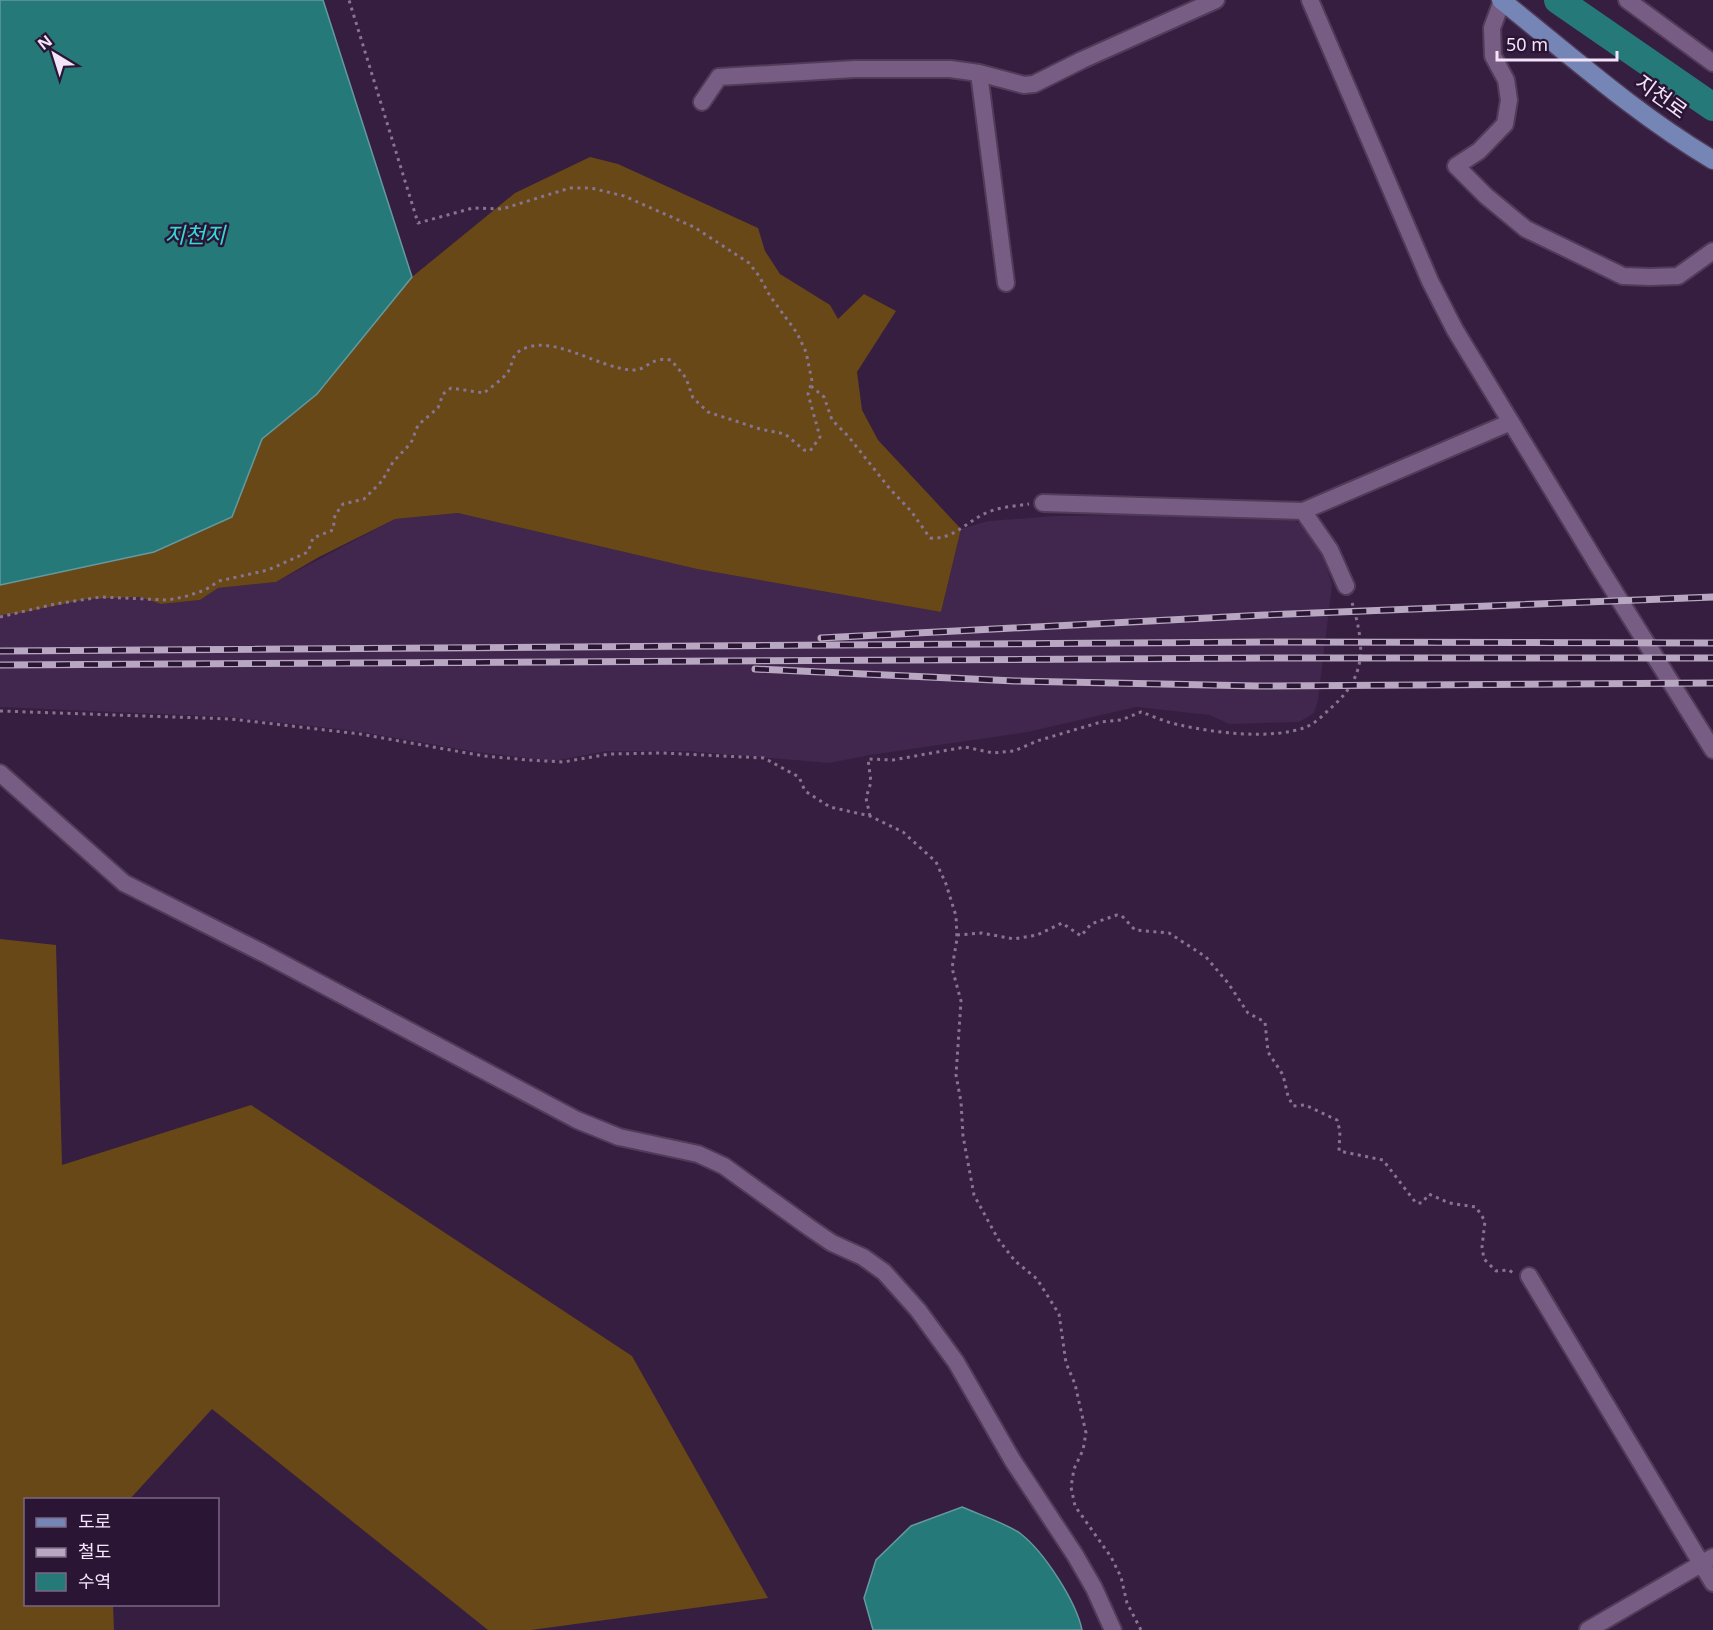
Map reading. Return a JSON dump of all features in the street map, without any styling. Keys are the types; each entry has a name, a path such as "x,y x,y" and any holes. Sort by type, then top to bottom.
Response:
{"main road":[{"name":"지천로","path":"1501,0 1623,98 1689,146 1713,160"}],"street":[{"path":"702,102 719,77 855,69 950,69 979,73 1023,86 1034,84 1216,0"},
{"path":"1310,0 1430,281 1455,330 1713,750"},
{"path":"1501,0 1492,28 1493,56 1506,80 1509,100 1504,124 1479,151 1456,166 1486,196 1526,229 1623,276 1678,276 1713,251"},
{"path":"1627,0 1713,63"},
{"path":"979,73 1006,283"},
{"path":"1043,503 1303,511 1511,422"},
{"path":"1303,511 1330,550 1346,586"},
{"path":"0,773 124,883 263,953 578,1120 619,1137 698,1154 724,1166 824,1238 863,1257 884,1272 918,1310 956,1362 1013,1461 1075,1555 1094,1588 1113,1630"},
{"path":"1529,1276 1707,1560 1713,1583"},
{"path":"1588,1630 1707,1560"}],"path":[{"path":"0,617 55,604 101,597 167,600 184,597 205,591 219,581 250,575 308,552 313,538 333,530 336,515 343,504 364,499 382,482 393,462 411,443 418,425 438,408 443,394 451,388 484,393 507,372 516,353 533,344 554,346 607,365 635,371 660,358 671,360 686,378 693,398 708,412 760,429 785,434 804,450 810,452 820,437 808,394 812,381 806,352 797,333 749,263 694,227 624,196 591,188 570,188 502,209 473,208 418,223 349,0"},
{"path":"810,386 824,397 832,420 849,436 890,489 911,511 930,538 943,539 985,513 996,509 1043,503"},
{"path":"870,816 866,798 871,782 868,759 893,760 965,747 993,753 1014,751 1037,741 1101,722 1121,720 1141,712 1179,725 1247,734 1284,734 1309,726 1347,694 1358,672 1360,632 1346,586"},
{"path":"0,711 231,719 350,732 484,756 528,760 563,762 621,753 764,758 799,777 805,791 830,807 870,816 903,832 936,862 956,916 957,935 951,968 961,1001 956,1075 961,1102 963,1136 974,1195 998,1239 1016,1261 1037,1279 1059,1314 1066,1363 1075,1384 1086,1433 1083,1450 1074,1469 1071,1487 1075,1506 1111,1557 1121,1577 1127,1603 1141,1630"},
{"path":"957,935 982,933 1014,939 1037,935 1062,924 1081,936 1091,924 1117,915 1122,916 1135,930 1169,933 1206,957 1248,1012 1265,1022 1268,1052 1283,1075 1293,1106 1305,1105 1337,1120 1340,1131 1339,1151 1383,1160 1416,1203 1422,1203 1429,1194 1449,1203 1476,1207 1485,1221 1482,1247 1484,1259 1496,1271 1509,1270 1521,1277 1529,1276"}],"shaded area":[{"path":"590,157 618,164 758,228 765,251 780,274 830,305 838,319 864,294 896,311 857,372 862,410 878,440 961,529 941,612 697,569 458,513 395,519 319,557 276,582 218,588 200,600 161,604 140,597 87,599 0,615 0,585 154,552 232,517 262,439 317,394 412,277 515,193"},
{"path":"458,513 697,569 941,612 961,529 988,521 1055,516 1265,513 1291,518 1313,533 1323,553 1332,585 1318,700 1314,713 1299,722 1229,724 1210,715 1136,707 1028,732 829,763 688,751 607,751 554,761 476,752 356,731 230,717 0,707 0,615 87,599 140,597 161,604 200,600 218,588 276,582 395,519"},
{"path":"0,939 56,945 62,1165 251,1105 632,1356 768,1598 531,1630 488,1630 212,1409 131,1498 24,1498 24,1606 113,1606 114,1630 0,1630"}],"water":[{"name":"지천지","path":"0,0 323,0 412,277 317,394 262,439 232,517 154,552 0,585"},
{"path":"962,1507 1009,1527 1030,1542 1058,1578 1079,1618 1082,1630 873,1630 864,1598 876,1560 911,1526"}],"waterway":[{"path":"1558,0 1713,107"}],"railway":[{"path":"821,638 1265,615 1713,597"},
{"path":"0,651 1270,642 1713,643"},
{"path":"0,665 1270,658 1713,658"},
{"path":"755,669 1015,681 1258,686 1713,683"}]}
